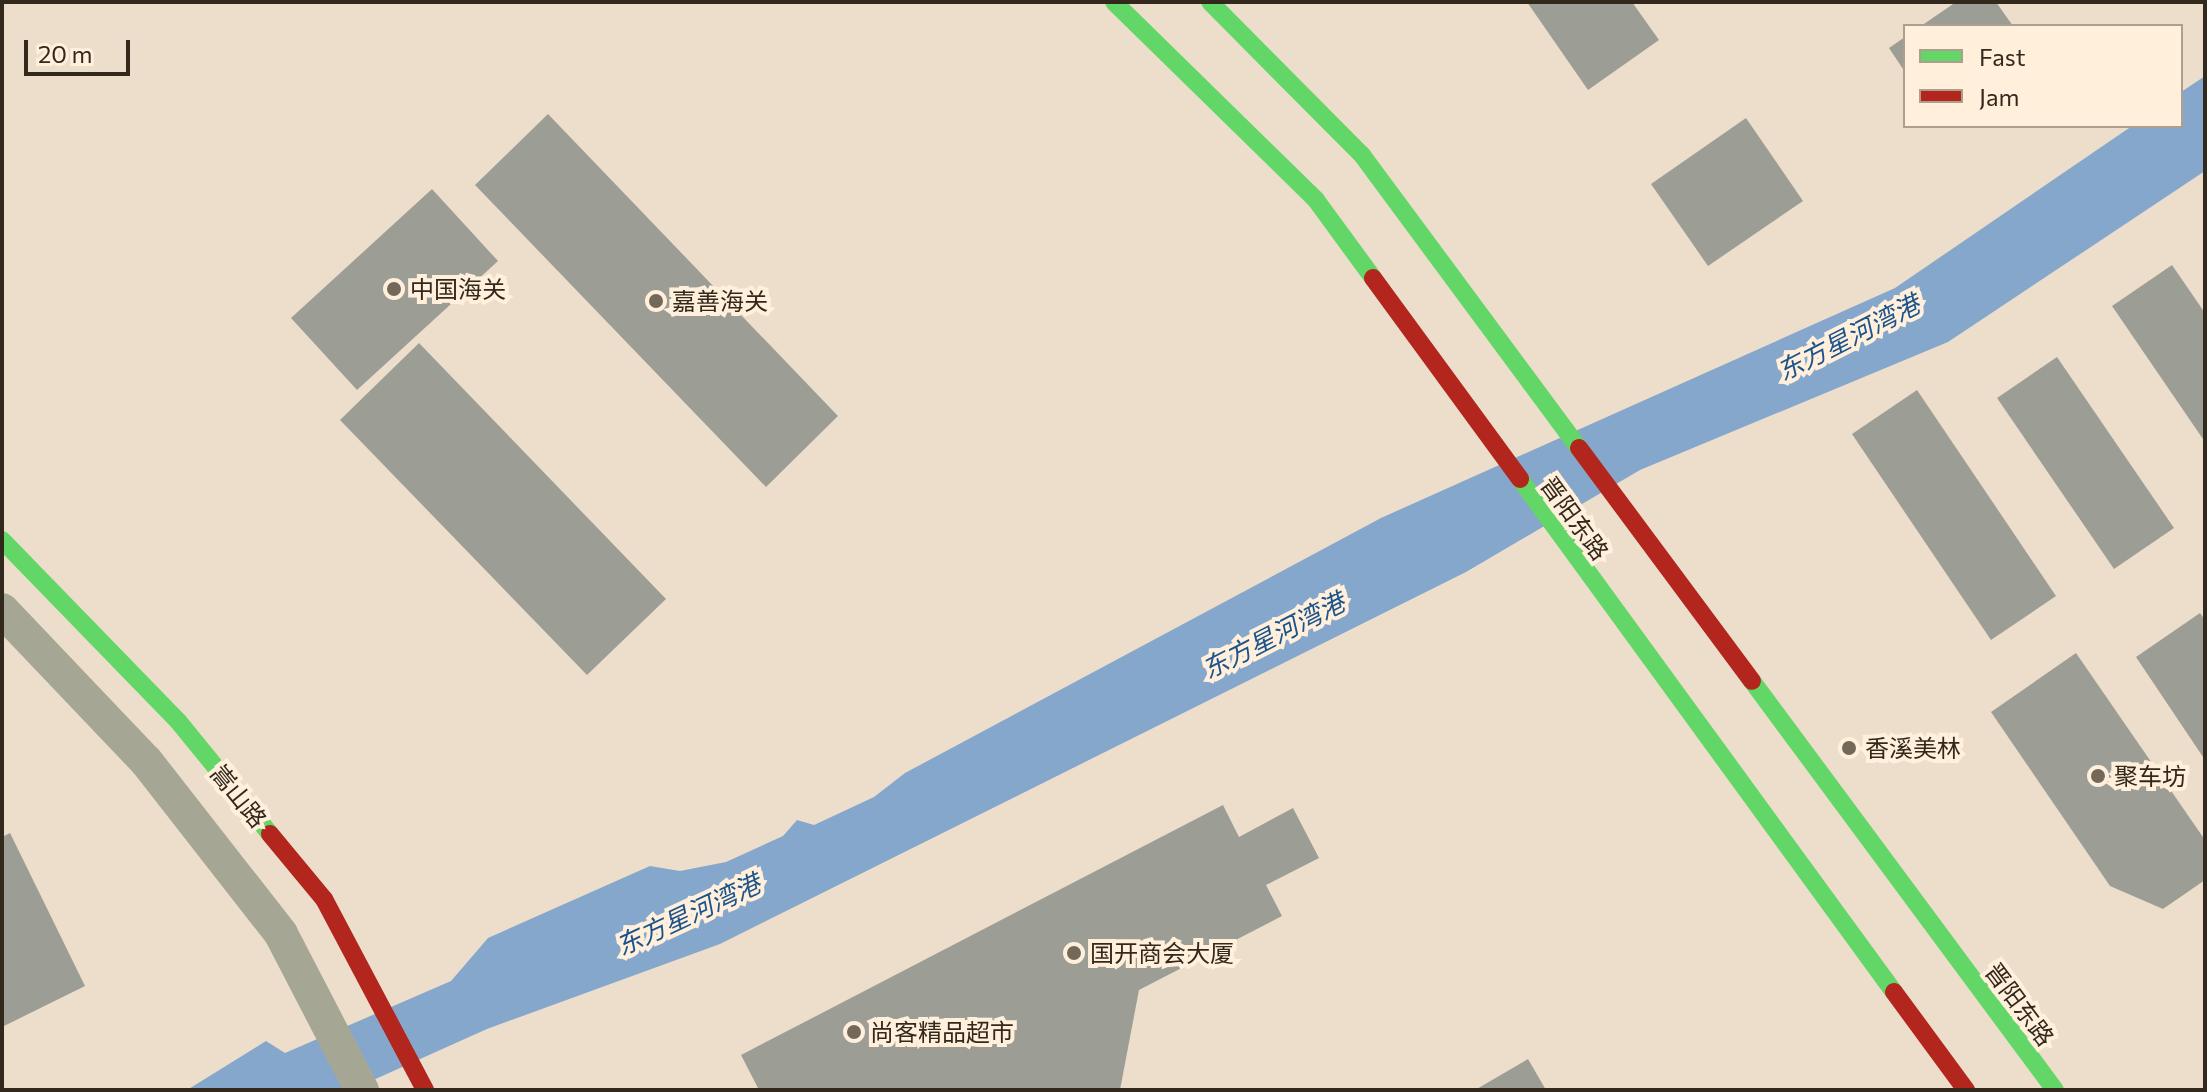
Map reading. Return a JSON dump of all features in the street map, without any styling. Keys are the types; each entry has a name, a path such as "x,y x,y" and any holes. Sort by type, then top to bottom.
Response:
{"main road":[{"name":"晋阳东路","path":"1114,2 1316,200 1577,562 1966,1090"},
{"name":"晋阳东路","path":"1210,2 1362,155 1498,332 1629,525 2058,1088"},
{"name":"嵩山路","path":"2,540 188,733 324,899 425,1090"},
{"path":"1930,1075 1933,1045"}],"street":[{"path":"2,610 146,761 281,934 362,1090"}],"water":[{"name":"东方星河湾港","path":"2205,76 2205,171 1948,342 1640,470 1466,572 720,944 487,1029 351,1090 187,1090 266,1041 285,1053 451,981 488,938 650,866 680,871 726,862 783,836 797,820 814,825 874,797 905,773 1381,518 1895,288 2129,128 2183,128 2183,91"}],"building":[{"path":"1527,2 1632,2 1659,40 1588,90"},
{"path":"1956,2 1996,2 2012,24 1924,24"},
{"path":"1903,38 1903,69 1889,48"},
{"name":"嘉善海关","path":"548,114 838,416 766,487 475,185"},
{"path":"1746,118 1803,201 1708,266 1651,184"},
{"name":"中国海关","path":"432,189 498,261 357,390 291,318"},
{"path":"2172,265 2205,313 2205,442 2112,306"},
{"path":"419,343 666,599 587,675 340,420"},
{"path":"2057,357 2174,528 2114,569 1997,398"},
{"path":"1917,390 2056,596 1991,640 1852,434"},
{"path":"2200,613 2205,620 2205,760 2136,657"},
{"name":"聚车坊","path":"2076,653 2205,840 2205,880 2163,909 2110,886 1991,712"},
{"name":"国开商会大厦","path":"1223,805 1239,837 1293,808 1319,858 1266,885 1282,916 1139,990 1120,1090 759,1090 741,1055"},
{"path":"10,833 85,986 4,1026 2,837"},
{"path":"1528,1059 1546,1090 1475,1090"}],"traffic: fast":[{"path":"1114,2 1316,200 1373,278"},
{"path":"1210,2 1362,155 1579,448"},
{"path":"1520,479 1894,992"},
{"path":"2,540 178,721 270,834"},
{"path":"1752,681 2055,1090"}],"traffic: jam":[{"path":"1373,278 1520,479"},
{"path":"1579,448 1752,681"},
{"path":"270,834 324,899 425,1090"},
{"path":"1894,992 1966,1090"}],"place":[{"name":"中国海关","path":"394,289"},
{"name":"嘉善海关","path":"656,301"},
{"name":"香溪美林","path":"1849,748"},
{"name":"聚车坊","path":"2098,776"},
{"name":"国开商会大厦","path":"1074,953"},
{"name":"尚客精品超市","path":"854,1032"}]}
